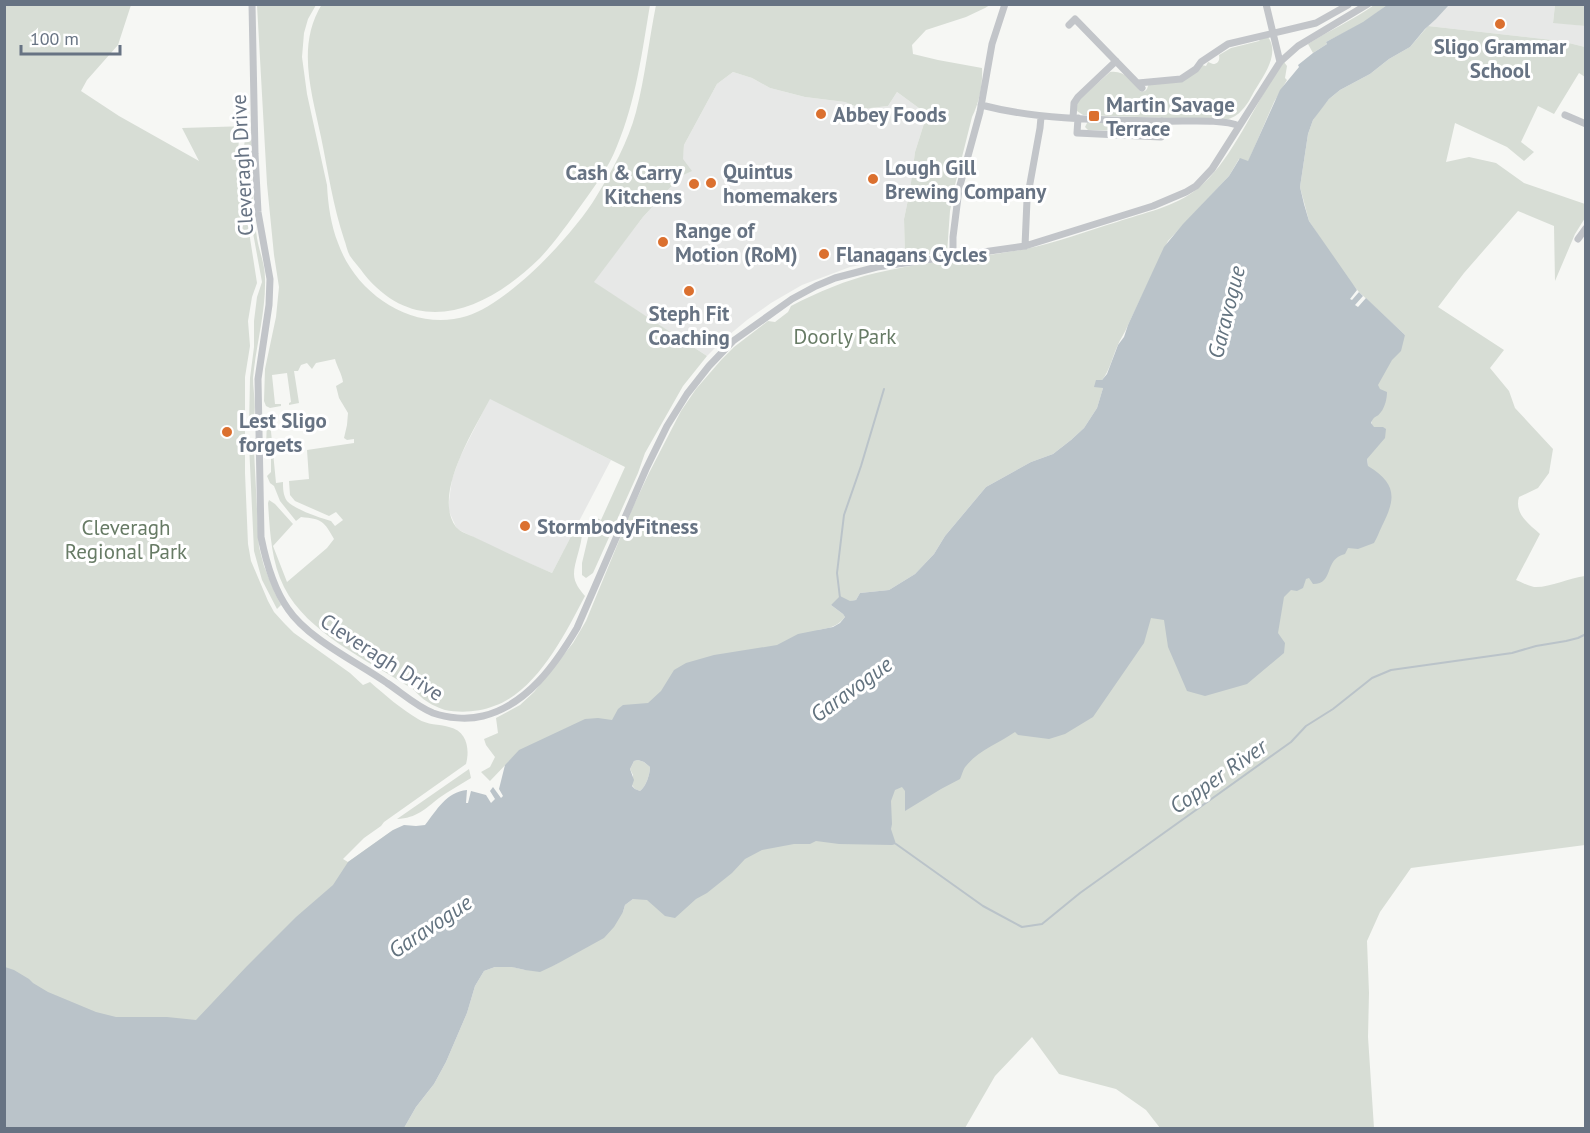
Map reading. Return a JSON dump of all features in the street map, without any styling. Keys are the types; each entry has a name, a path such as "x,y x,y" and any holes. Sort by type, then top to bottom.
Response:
{"street":[{"name":"Cleveragh Drive","path":"252,4 258,212 270,279 269,305 258,379 261,537 265,556 288,611 302,624 337,651 417,704 435,713 465,718 494,713 516,702 530,691 546,673 577,628 667,426 687,394 733,341 792,298 836,278 877,267 953,256"},
{"path":"1005,4 992,44 981,105 959,189 952,237 953,256 1025,246 1142,210 1196,186 1212,169 1265,82 1280,62 1305,41 1368,4"},
{"path":"1266,4 1280,62"},
{"path":"1069,25 1075,19 1140,86 1187,77 1228,44 1316,23 1348,5"},
{"path":"1116,61 1074,103 1077,133 1161,137 1162,122"},
{"path":"981,105 1041,117 1222,123 1239,126"},
{"path":"1565,115 1586,124"},
{"path":"1025,246 1028,200 1041,117"},
{"path":"1578,238 1586,228"}],"shaded area":[{"name":"Sligo Grammar School","path":"1449,5 1555,5 1553,22 1585,26 1585,47 1561,41 1428,26"},
{"path":"733,72 752,78 770,88 805,97 845,102 862,109 888,106 897,92 927,114 915,152 904,219 905,256 850,267 802,285 747,320 707,356 593,282 643,217 681,176 684,145 717,84"},
{"path":"490,398 611,460 552,573 457,529 448,509 452,479 460,457"}],"green space":[{"path":"322,4 650,5 634,94 624,129 610,161 592,190 546,252 520,276 498,291 476,303 453,310 430,312 407,307 385,295 350,256 334,201 308,70 310,36 314,20"},
{"name":"Cleveragh Regional Park","path":"5,5 131,5 118,45 87,80 81,91 119,116 199,161 182,128 248,126 240,137 238,168 239,187 245,203 257,283 248,321 250,346 245,377 245,473 248,544 251,561 274,612 294,633 363,685 370,682 418,719 455,729 466,741 468,752 466,764 384,822 343,859 348,862 393,830 216,1030 5,1006"},
{"path":"257,5 316,5 308,19 304,33 302,57 332,222 346,261 372,293 389,305 407,314 427,319 447,320 467,316 484,309 520,283 572,230 596,197 619,156 633,123 656,5 990,5 966,17 926,30 912,45 913,54 982,68 980,94 972,117 950,211 947,253 905,256 904,219 915,152 927,114 897,92 888,106 862,109 845,102 805,97 770,88 752,78 733,72 717,84 684,145 683,159 692,171 681,176 643,217 594,282 707,356 683,386 645,453 593,573 586,578 582,575 582,563 592,521 597,518 601,520 625,467 490,399 466,445 452,481 449,498 450,514 456,527 552,573 579,521 582,533 574,577 585,596 559,644 536,675 509,699 488,708 463,712 439,708 340,645 323,632 294,603 276,567 271,535 269,500 293,524 273,546 287,582 327,548 334,539 328,528 318,520 301,517 296,521 280,501 267,476 271,472 271,457 266,447 267,420 271,416 277,419 270,421 276,483 283,482 287,501 301,510 331,521 335,526 343,520 336,512 329,516 295,501 290,495 289,481 309,479 307,450 354,443 354,439 344,438 348,413 339,398 336,386 343,382 335,359 316,363 312,369 307,363 301,365 298,371 294,371 299,403 289,405 291,402 287,373 272,375 275,404 281,404 281,406 270,408 264,401 265,369 276,317 279,287 267,184"},
{"path":"1374,5 1387,5 1363,23 1326,42 1327,44 1313,53 1308,44"},
{"path":"1555,5 1585,5 1585,26 1553,23"},
{"path":"1428,26 1561,41 1585,47 1585,77 1579,73 1554,114 1538,106 1521,142 1534,152 1524,161 1507,147 1455,123 1446,162 1469,157 1496,163 1524,183 1585,204 1585,218 1575,234 1555,281 1554,226 1518,211 1438,307 1504,350 1490,368 1509,391 1515,408 1553,449 1549,473 1538,488 1519,497 1521,514 1540,534 1516,580 1540,587 1585,576 1585,845 1411,868 1380,912 1367,941 1368,1037 1374,1128 1160,1128 1146,1110 1116,1089 1059,1074 1032,1037 995,1076 965,1128 404,1128 446,1062 467,1013 475,986 484,971 495,967 525,970 555,965 623,912 625,905 633,899 1368,466 1373,387 1405,335 1346,277 1309,221 1300,187 1308,134 1319,111 1340,90 1370,74 1389,59 1410,47"},
{"path":"1268,37 1272,57 1266,71 1246,105 1235,116 1226,120 1083,115 1077,111 1076,104 1080,99 1110,72 1124,75 1141,92 1147,89 1149,83 1180,82 1202,65 1206,66 1208,62 1216,63 1219,55 1231,48"},
{"name":"Doorly Park","path":"1284,62 1287,66 1285,78 1287,80 1274,102 1248,162 1239,159 1229,176 1168,241 1102,380 1103,388 1097,408 1084,428 1071,440 1053,454 1031,462 986,487 945,536 934,554 915,574 889,590 860,593 856,600 831,605 845,617 836,625 818,630 804,654 512,758 490,781 481,772 490,767 495,757 484,739 498,733 496,718 520,705 534,692 573,643 586,621 632,509 681,411 696,389 734,347 768,321 775,322 788,312 791,306 854,279 913,266 1037,246 1148,212 1179,200 1197,189 1222,162"},
{"path":"1089,121 1153,124 1155,128 1152,132 1088,130 1085,127"},
{"path":"251,132 254,212 265,278 264,303 253,378 255,411 249,428 254,321 257,297 262,282 249,198 245,186 243,158 245,137"},
{"path":"249,444 254,451 259,547 264,566 281,605 277,609 262,580 254,551"},
{"path":"638,760 650,767 647,780 640,791 632,785 633,775 630,769 634,761"},
{"path":"469,769 471,778 420,812 410,817 397,819"}],"water":[{"name":"Garavogue","path":"1387,5 1449,5 1410,47 1329,99 1313,120 1308,134 1300,187 1309,221 1357,290 1350,299 1352,300 1359,292 1363,296 1355,305 1358,307 1366,298 1405,335 1401,351 1392,360 1378,385 1380,389 1387,392 1386,400 1380,414 1371,423 1374,427 1386,429 1385,438 1367,459 1368,466 1378,473 1389,486 1390,507 1374,543 1358,549 1348,548 1345,554 1334,561 1324,580 1313,584 1309,578 1306,579 1303,588 1297,591 1291,590 1284,597 1278,633 1285,643 1284,653 1247,684 1205,696 1187,691 1168,647 1164,620 1151,618 1144,643 1093,717 1065,734 1049,739 1018,735 1015,732 971,760 960,779 905,811 905,791 902,787 895,790 891,801 891,829 896,844 839,844 816,841 810,844 794,844 762,850 745,859 732,873 696,899 675,918 665,916 647,900 633,899 625,905 614,927 604,938 555,965 540,972 512,967 495,967 484,971 475,986 467,1013 446,1062 404,1128 5,1128 5,967 14,970 48,992 96,1012 116,1017 167,1017 196,1020 296,917 333,885 348,862 393,830 404,825 425,825 448,798 460,791 467,790 466,803 468,803 471,791 486,795 491,803 495,799 490,791 493,787 501,798 503,796 499,789 505,765 519,750 585,719 612,720 623,705 648,703 661,691 674,670 686,663 714,655 777,645 798,634 833,627 845,617 831,605 840,596 850,601 856,600 860,593 889,590 915,574 934,554 945,536 986,487 1031,462 1053,454 1084,428 1097,408 1103,388 1094,387 1096,380 1102,380 1107,374 1118,345 1124,337 1164,247 1229,176 1240,158 1248,161 1280,90 1299,67 1298,65 1327,44 1326,42 1363,22","holes":["634,761 644,762 650,770 646,783 640,791 632,786 634,780 630,769"]}],"waterway":[{"path":"840,598 837,573 844,515 884,389"},
{"name":"Copper River","path":"896,844 983,906 1022,927 1042,924 1080,893 1291,742 1306,726 1333,709 1372,678 1391,670 1512,653 1578,638 1586,634"}],"place":[{"name":"Sligo Grammar School","path":"1500,24"},
{"name":"Abbey Foods","path":"821,114"},
{"name":"Martin Savage Terrace","path":"1094,116"},
{"name":"Lough Gill Brewing Company","path":"873,179"},
{"name":"Quintus homemakers","path":"711,183"},
{"name":"Cash & Carry Kitchens","path":"694,184"},
{"name":"Range of Motion (RoM)","path":"663,242"},
{"name":"Flanagans Cycles","path":"824,254"},
{"name":"Steph Fit Coaching","path":"689,291"},
{"name":"Lest Sligo forgets","path":"227,432"},
{"name":"StormbodyFitness","path":"525,526"}]}
